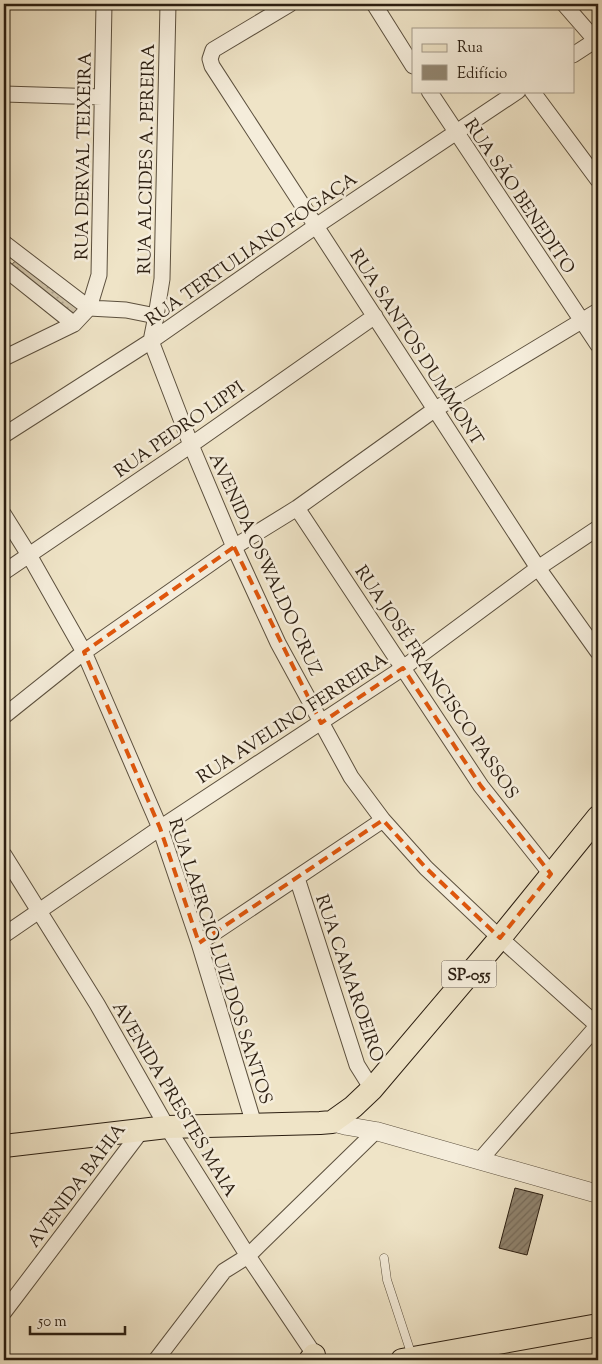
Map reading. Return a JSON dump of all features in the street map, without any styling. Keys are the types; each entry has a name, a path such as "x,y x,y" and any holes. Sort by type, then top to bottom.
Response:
{"main road":[{"name":"SP-055","path":"332,1122 353,1107 372,1089 500,938 598,817"},
{"path":"4,1146 167,1127 332,1122"},
{"path":"407,1359 598,1325"}],"street":[{"name":"RUA DERVAL TEIXEIRA","path":"89,308 99,275 104,4"},
{"name":"RUA ALCIDES A. PEREIRA","path":"151,341 162,279 168,4"},
{"name":"RUA SANTOS DUMMONT","path":"290,4 213,50 210,59 212,66 538,568 598,652"},
{"path":"374,4 412,64"},
{"path":"564,4 597,42 574,54"},
{"name":"RUA SÃO BENEDITO","path":"430,92 455,133 598,345"},
{"name":"RUA TERTULIANO FOGAÇA","path":"4,435 151,341 316,226 516,92"},
{"path":"533,92 598,180"},
{"path":"4,94 102,97"},
{"path":"8,251 89,308 126,310 156,316"},
{"path":"4,268 74,324"},
{"path":"4,358 74,324 89,308"},
{"path":"4,716 84,652 234,547 297,508 434,410 598,311"},
{"name":"RUA PEDRO LIPPI","path":"4,572 191,445 375,316"},
{"name":"AVENIDA OSWALDO CRUZ","path":"151,341 191,445 234,547 278,642 351,777 383,820 426,868 500,938 598,1025"},
{"name":"RUA JOSÉ FRANCISCO PASSOS","path":"297,508 481,786 551,874"},
{"name":"RUA LAERCIO LUIZ DOS SANTOS","path":"4,515 84,652 160,828 200,943 254,1124"},
{"name":"RUA AVELINO FERREIRA","path":"4,936 160,828 403,668 538,568 598,528"},
{"path":"200,943 383,820"},
{"name":"AVENIDA PRESTES MAIA","path":"4,855 97,1004 167,1127 314,1358"},
{"name":"RUA CAMAROEIRO","path":"297,878 356,1065 372,1089"},
{"path":"480,1160 598,1025"},
{"path":"332,1122 376,1131 598,1194"},
{"name":"AVENIDA BAHIA","path":"4,1312 142,1130"},
{"path":"156,1360 224,1272 248,1256 376,1131"}],"lane":[{"path":"384,1258 386,1280 407,1359"}],"highlighted area":[{"path":"234,547 321,723 403,668 481,786 551,874 500,938 426,868 383,820 199,943 160,828 84,652"}],"shaded area":[{"path":"16,261 79,310 78,318 11,266"}],"building":[{"path":"515,1188 543,1195 527,1255 499,1248"}]}
